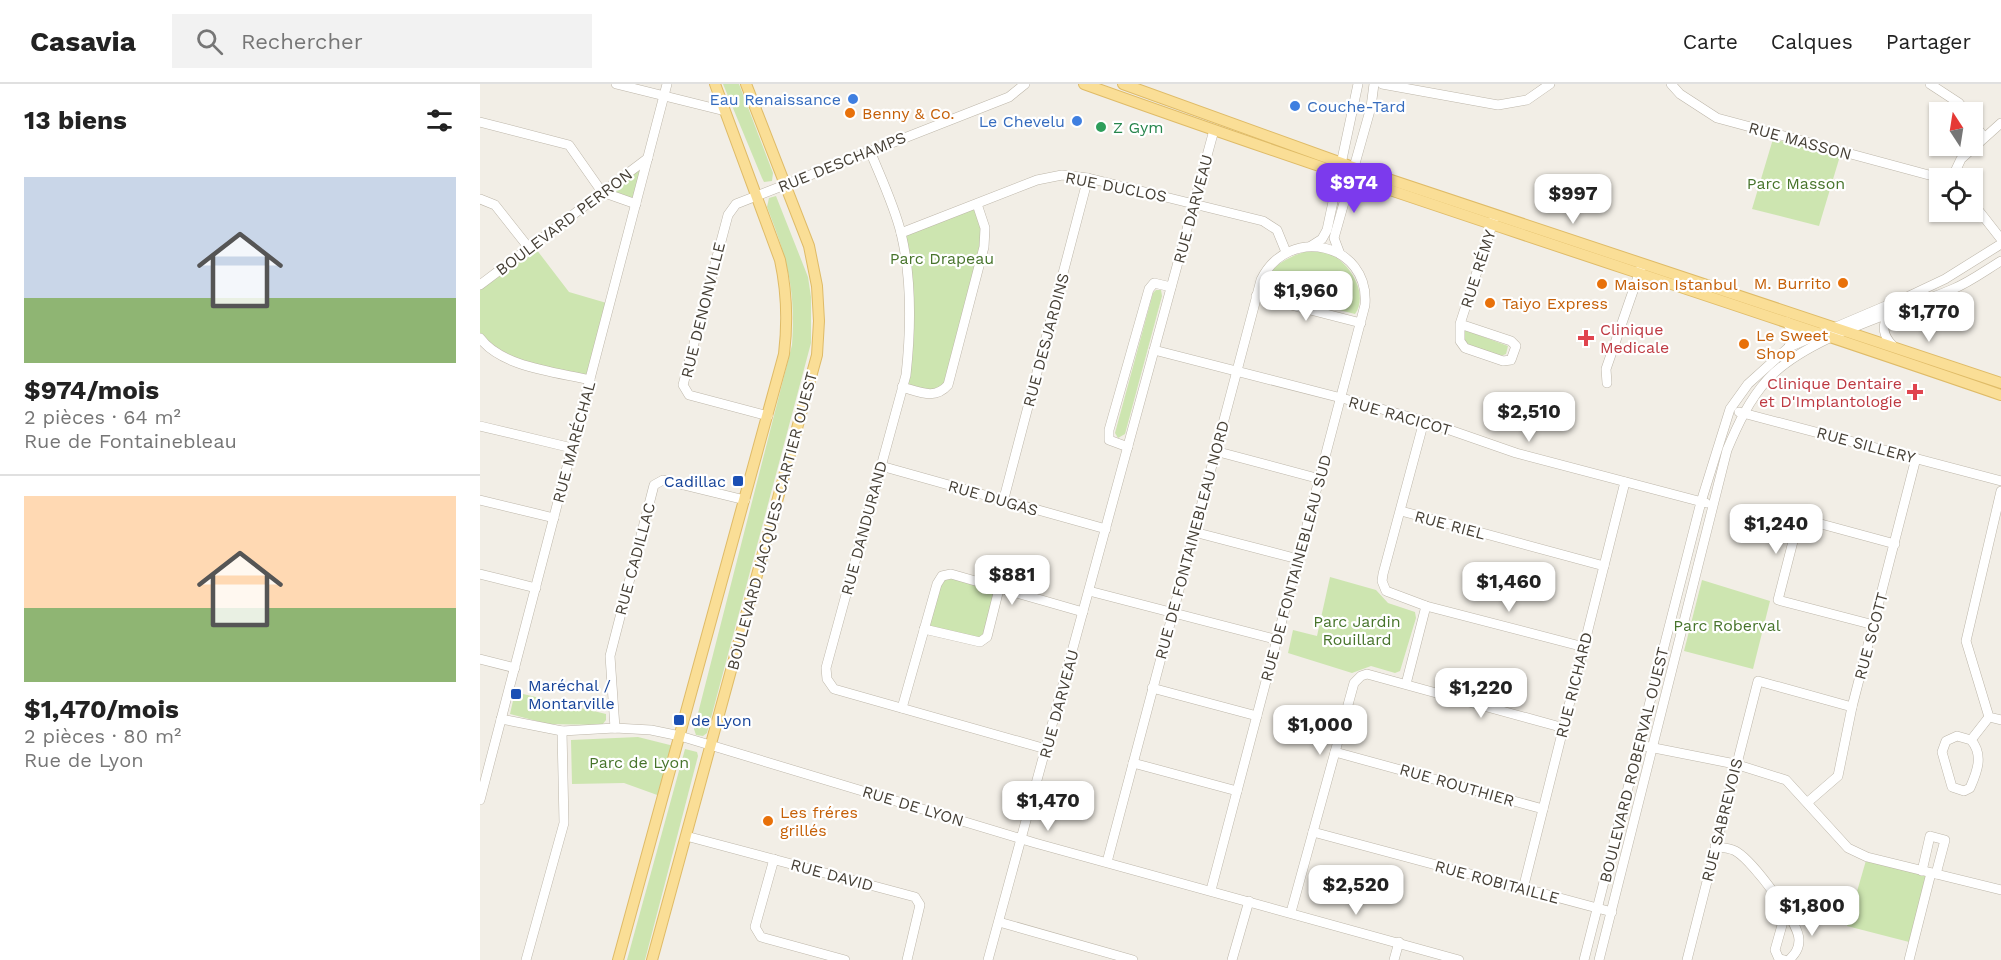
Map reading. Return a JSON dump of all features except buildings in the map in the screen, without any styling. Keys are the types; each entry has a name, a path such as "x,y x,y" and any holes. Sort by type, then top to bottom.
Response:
{"main road":[{"name":"BOULEVARD JACQUES-CARTIER OUEST","path":"618,960 746,500 784,354 788,318 786,288 780,260 715,84"},
{"name":"BOULEVARD JACQUES-CARTIER OUEST","path":"652,960 817,355 819,321 817,286 809,246 746,84"},
{"path":"1084,84 1214,130 1494,218 1834,332 2001,395"},
{"path":"1123,84 1346,170"},
{"path":"1641,267 1821,333 1848,331 2001,383"}],"street":[{"path":"616,84 725,111"},
{"name":"RUE MARÉCHAL","path":"480,800 483,773 515,668 667,84"},
{"name":"RUE DESCHAMPS","path":"756,196 1009,97 1025,84"},
{"path":"1340,254 1334,238 1358,84"},
{"path":"1286,252 1311,246 1320,241 1326,233 1346,170 1371,106 1374,84"},
{"path":"1382,84 1449,94 1498,105 1527,100 1550,84"},
{"path":"1449,94 1452,84"},
{"name":"RUE MASSON","path":"1671,84 1680,94 1716,118 1929,175"},
{"path":"1930,84 1956,102"},
{"path":"480,122 569,145 602,192 636,204"},
{"path":"1983,136 2001,123"},
{"name":"RUE DARVEAU","path":"988,960 1023,839 1214,130"},
{"name":"RUE DANDURAND","path":"870,151 901,233 908,275 910,336 902,387 826,668 827,679 834,689 1046,749"},
{"name":"BOULEVARD PERRON","path":"480,285 648,158"},
{"name":"RUE DUCLOS","path":"901,233 1037,180 1062,175 1088,178 1270,224 1277,230 1286,252"},
{"name":"RUE DESJARDINS","path":"1003,502 1088,178"},
{"name":"RUE DENONVILLE","path":"756,196 736,204 728,215 683,385 689,395 768,416"},
{"path":"480,199 495,205 529,248"},
{"path":"902,387 932,395 941,393 948,385 984,247 985,228 977,204"},
{"path":"1983,216 2001,239"},
{"name":"RUE RÉMY","path":"1460,324 1511,341 1516,346 1511,360 1503,361 1465,348 1458,333 1460,324 1494,218"},
{"name":"BOULEVARD ROBERVAL OUEST","path":"1599,960 1727,450 1743,412 1769,378 1834,332 1946,279 2001,244"},
{"path":"1311,246 1340,254"},
{"name":"RUE DE FONTAINEBLEAU NORD","path":"1107,862 1256,296 1268,268 1286,252"},
{"name":"RUE DE FONTAINEBLEAU SUD","path":"1211,890 1366,299 1356,268 1340,254"},
{"path":"1848,331 1952,290 2001,261"},
{"path":"1607,383 1606,369 1641,267"},
{"path":"1946,279 1952,290"},
{"path":"1128,447 1112,441 1108,434 1150,286 1154,283 1171,287"},
{"path":"1256,296 1361,323"},
{"path":"1892,313 1886,320 1884,329 1885,337 1893,346"},
{"path":"1786,321 1793,333 1789,347"},
{"name":"BOULEVARD ROBERVAL OUEST","path":"1584,960 1701,502 1730,409 1748,384 1789,347 1821,333"},
{"path":"480,338 489,350 503,358 590,380"},
{"name":"RUE RACICOT","path":"1154,350 1341,398 1424,421 1516,453 1714,505"},
{"name":"RUE SILLERY","path":"1730,409 2001,481"},
{"path":"1424,421 1383,574 1383,587 1391,595 1426,606 1584,647"},
{"path":"480,426 572,448"},
{"path":"1215,451 1320,479"},
{"name":"RUE SCOTT","path":"1808,802 1838,776 1852,707 1916,458"},
{"name":"RUE DUGAS","path":"881,466 1106,529"},
{"name":"RUE CADILLAC","path":"615,728 610,656 654,485 663,480 746,500"},
{"name":"RUE RICHARD","path":"1523,889 1625,482"},
{"path":"1989,717 1966,642 2001,491"},
{"path":"480,500 554,518"},
{"name":"RUE RIEL","path":"1401,511 1604,566"},
{"path":"1874,625 1778,600 1799,518 1895,544"},
{"path":"1194,532 1298,559"},
{"path":"480,574 536,588"},
{"path":"902,708 937,584 942,576 951,574 1083,612"},
{"path":"924,628 980,642 987,637 999,589"},
{"path":"1089,591 1278,640"},
{"path":"1406,684 1426,606"},
{"path":"480,659 515,668"},
{"path":"1291,912 1356,679 1367,674 1564,728"},
{"name":"RUE SABREVOIS","path":"1687,960 1735,764 1758,681 1852,707"},
{"path":"1152,688 1257,716"},
{"path":"1989,717 2001,720"},
{"path":"1971,740 1989,717"},
{"name":"RUE DE LYON","path":"501,719 562,731 615,728 651,730 680,736 1023,839 1459,960"},
{"path":"526,960 564,823 562,731"},
{"path":"1957,736 1971,740 1979,754 1976,775 1970,788 1957,791 1952,787 1942,746 1946,741 1957,736"},
{"path":"1639,745 1735,764 1785,780 1808,802 1848,848 1867,857 2001,890"},
{"name":"RUE ROUTHIER","path":"1335,752 1543,809"},
{"path":"1132,764 1237,791"},
{"name":"RUE ROBITAILLE","path":"1313,832 1612,912"},
{"name":"RUE DAVID","path":"686,836 915,897 920,905 907,960"},
{"path":"1715,846 1737,852 1774,892 1796,926 1799,940 1796,954 1789,960"},
{"path":"774,859 755,927 761,937 845,960"},
{"path":"1909,960 1930,873"},
{"path":"1232,960 1249,901"},
{"path":"1784,960 1779,959 1775,950 1786,911"},
{"path":"999,922 1133,960"},
{"path":"1394,960 1399,942"}],"green space":[{"path":"723,84 739,84 773,173 772,181 764,182"},
{"name":"Parc Masson","path":"1773,139 1840,156 1819,226 1752,209"},
{"path":"648,158 636,204 602,192"},
{"path":"776,196 808,277 811,297 811,343 707,733 703,736 696,735 694,729 792,345 791,290 785,258 767,207 769,198"},
{"name":"Parc Drapeau","path":"977,204 985,228 948,385 941,393 902,387 910,336 901,233"},
{"path":"533,245 569,292 610,304 590,380 503,358 480,338 480,285"},
{"path":"1307,251 1330,254 1344,264 1359,289 1359,306 1355,314 1268,292 1266,284 1272,270 1285,260"},
{"path":"1161,290 1162,296 1125,434 1118,438 1115,433 1153,293"},
{"path":"1465,330 1508,346 1506,354 1501,356 1464,345 1461,339"},
{"path":"942,576 999,589 987,637 980,642 924,629"},
{"name":"Parc Jardin Rouillard","path":"1330,577 1376,590 1388,603 1415,612 1416,618 1400,671 1395,673 1371,666 1352,673 1288,653 1293,630 1317,636"},
{"name":"Parc Roberval","path":"1702,580 1770,601 1753,669 1684,651"},
{"path":"515,692 606,714 606,720 602,725 548,724 510,714"},
{"name":"Parc de Lyon","path":"638,737 674,746 660,796 624,783 572,784 571,740"},
{"path":"685,749 697,752 698,756 645,960 627,960"},
{"path":"1867,857 1931,873 1913,943 1847,926"}],"place":[{"name":"Eau Renaissance","path":"853,99"},
{"name":"Couche-Tard","path":"1295,106"},
{"name":"Benny & Co.","path":"850,113"},
{"name":"Le Chevelu","path":"1077,121"},
{"name":"Z Gym","path":"1101,127"},
{"name":"M. Burrito","path":"1843,283"},
{"name":"Maison Istanbul","path":"1602,284"},
{"name":"Taiyo Express","path":"1490,303"},
{"name":"Clinique Medicale","path":"1586,338"},
{"name":"Le Sweet Shop","path":"1744,344"},
{"name":"Clinique Dentaire et D'Implantologie","path":"1915,392"},
{"name":"Cadillac","path":"738,481"},
{"name":"Maréchal / Montarville","path":"516,694"},
{"name":"de Lyon","path":"679,720"},
{"name":"Les fréres grillés","path":"768,821"}]}
